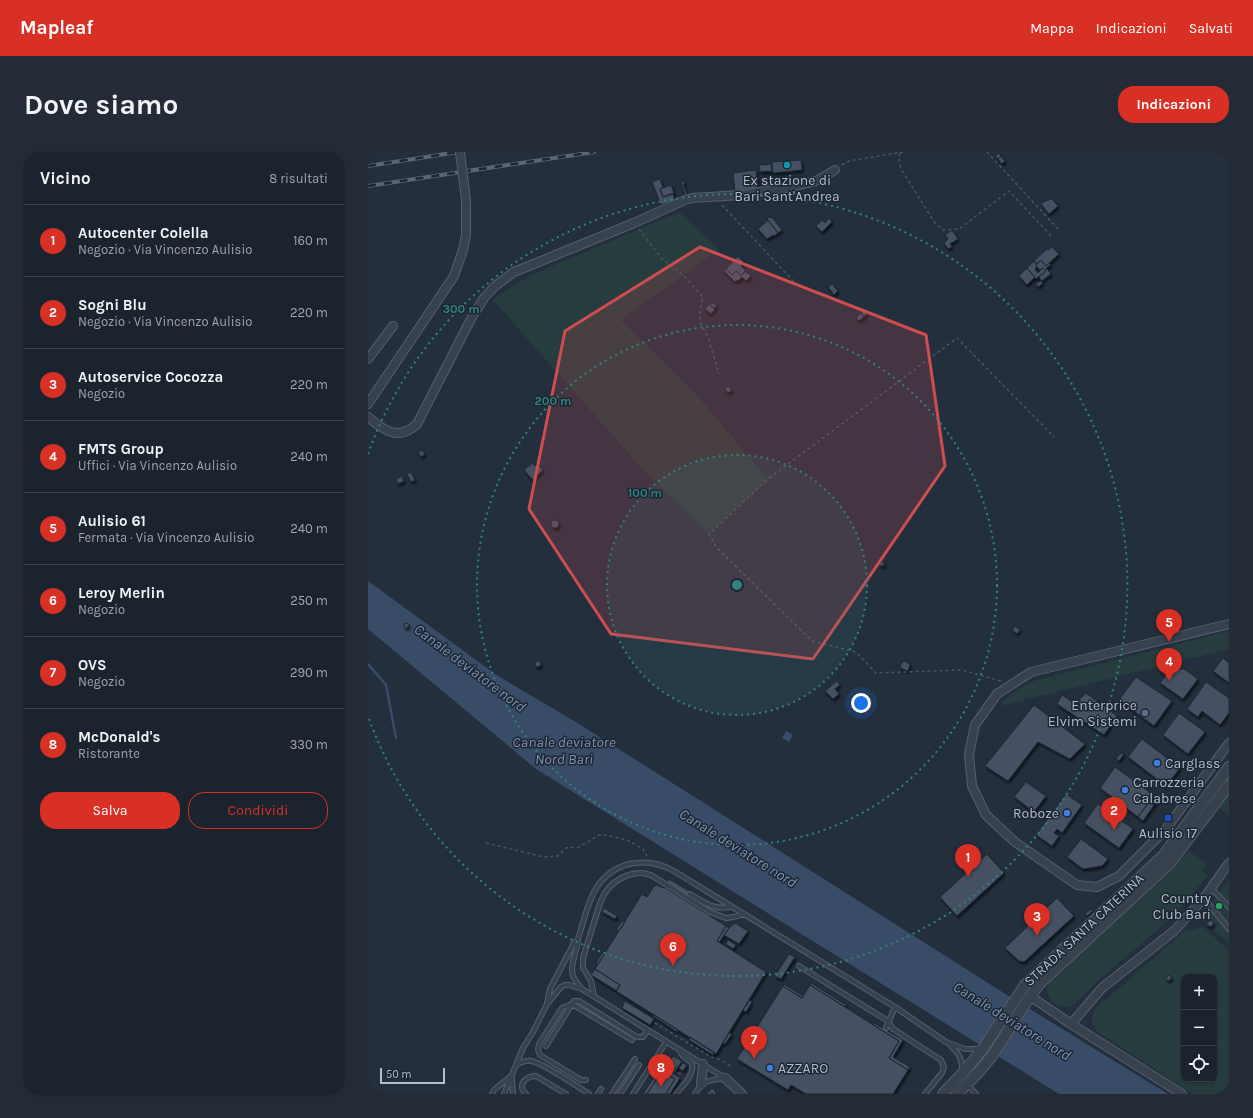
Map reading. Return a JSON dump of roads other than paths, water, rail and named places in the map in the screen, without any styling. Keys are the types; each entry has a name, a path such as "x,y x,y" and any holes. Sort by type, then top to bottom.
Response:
{"street":[{"path":"368,404 454,276 463,250 466,235 466,200 460,152"},
{"path":"368,417 386,431 393,433 404,432 417,424 472,317 484,298 494,287 514,272 634,223 685,200 785,188 816,181 835,170"},
{"path":"368,359 393,326"},
{"path":"1229,624 1031,672 997,694 975,725 969,754 972,786 986,815 1015,842 1077,885 1097,887 1119,876 1166,830 1229,743"},
{"name":"STRADA SANTA CATERINA","path":"943,1094 982,1050 1025,984 1163,856 1229,768"},
{"name":"STRADA SANTA CATERINA","path":"957,1094 980,1071 1041,982 1170,863 1229,785"},
{"path":"1071,1024 1102,988 1174,932 1212,889 1229,863"},
{"path":"1028,999 1071,1024 1182,1094"},
{"path":"701,1084 703,1064"},
{"path":"725,1078 742,1094"}],"lane":[{"path":"582,989 572,972 578,939 594,893 602,880 611,872 624,866 639,862 649,862 666,866 895,1007 946,1042 960,1056 962,1060 962,1074"},
{"path":"594,996 591,981 584,968 583,958 602,898 609,888 622,878 631,874 644,872 710,912 726,918 744,914"},
{"path":"1212,889 1229,907"},
{"path":"690,894 711,906 723,908 732,907"},
{"path":"1204,898 1229,929"},
{"path":"547,1004 550,989 578,939"},
{"path":"799,966 888,1021 893,1029 940,1060 944,1067 942,1073 925,1094"},
{"path":"504,1094 516,1065 547,1004 557,991 569,984 594,996 725,1078"},
{"path":"586,1080 581,1080 540,1055 538,1050 539,1044 562,1008 572,1004 574,1001 579,1001 637,1037 643,1037 648,1031"},
{"path":"572,1004 632,1040"},
{"path":"546,1046 572,1004"},
{"path":"886,1028 895,1007"},
{"path":"633,1094 666,1042"},
{"path":"946,1042 964,1049 971,1050 978,1048 982,1050"},
{"path":"676,1094 681,1090 693,1069 692,1063 683,1056 679,1050"},
{"path":"612,1094 635,1059"},
{"path":"516,1065 523,1061 531,1061 541,1065 589,1094"},
{"path":"620,1094 639,1064"},
{"path":"492,1094 494,1090 512,1076"},
{"path":"512,1076 513,1094"},
{"path":"526,1094 523,1092 522,1086 526,1079 531,1076 536,1076 566,1094"},
{"path":"695,1094 701,1084 725,1078"},
{"path":"967,1084 976,1094"},
{"path":"598,1094 601,1089"}],"water":[{"name":"Canale deviatore Nord Bari","path":"368,581 498,676 576,722 1007,995 1168,1094 1059,1094 536,769 368,629"},
{"path":"786,731 793,735 789,742 782,738"}],"waterway":[{"path":"368,664 386,685 396,738"}],"railway":[{"path":"368,166 458,152"},
{"path":"368,186 594,152"}],"place":[{"name":"Ex stazione di Bari Sant'Andrea","path":"787,165"},
{"name":"Aulisio 61","path":"1169,642"},
{"name":"FMTS Group","path":"1169,681"},
{"name":"Enterprice Elvim Sistemi","path":"1145,713"},
{"name":"Carglass","path":"1157,763"},
{"name":"Carrozzeria Calabrese","path":"1125,790"},
{"name":"Roboze","path":"1067,813"},
{"name":"Aulisio 17","path":"1168,818"},
{"name":"Sogni Blu","path":"1114,830"},
{"name":"Autocenter Colella","path":"968,877"},
{"name":"Country Club Bari","path":"1219,906"},
{"name":"Autoservice Cocozza","path":"1037,936"},
{"name":"Leroy Merlin","path":"673,966"},
{"name":"OVS","path":"754,1059"},
{"name":"AZZARO","path":"770,1068"},
{"name":"McDonald's","path":"661,1087"}],"water label":[{"name":"Canale deviatore nord","path":"470,668"},
{"name":"Canale deviatore nord","path":"738,848"},
{"name":"Canale deviatore nord","path":"1012,1021"}]}
